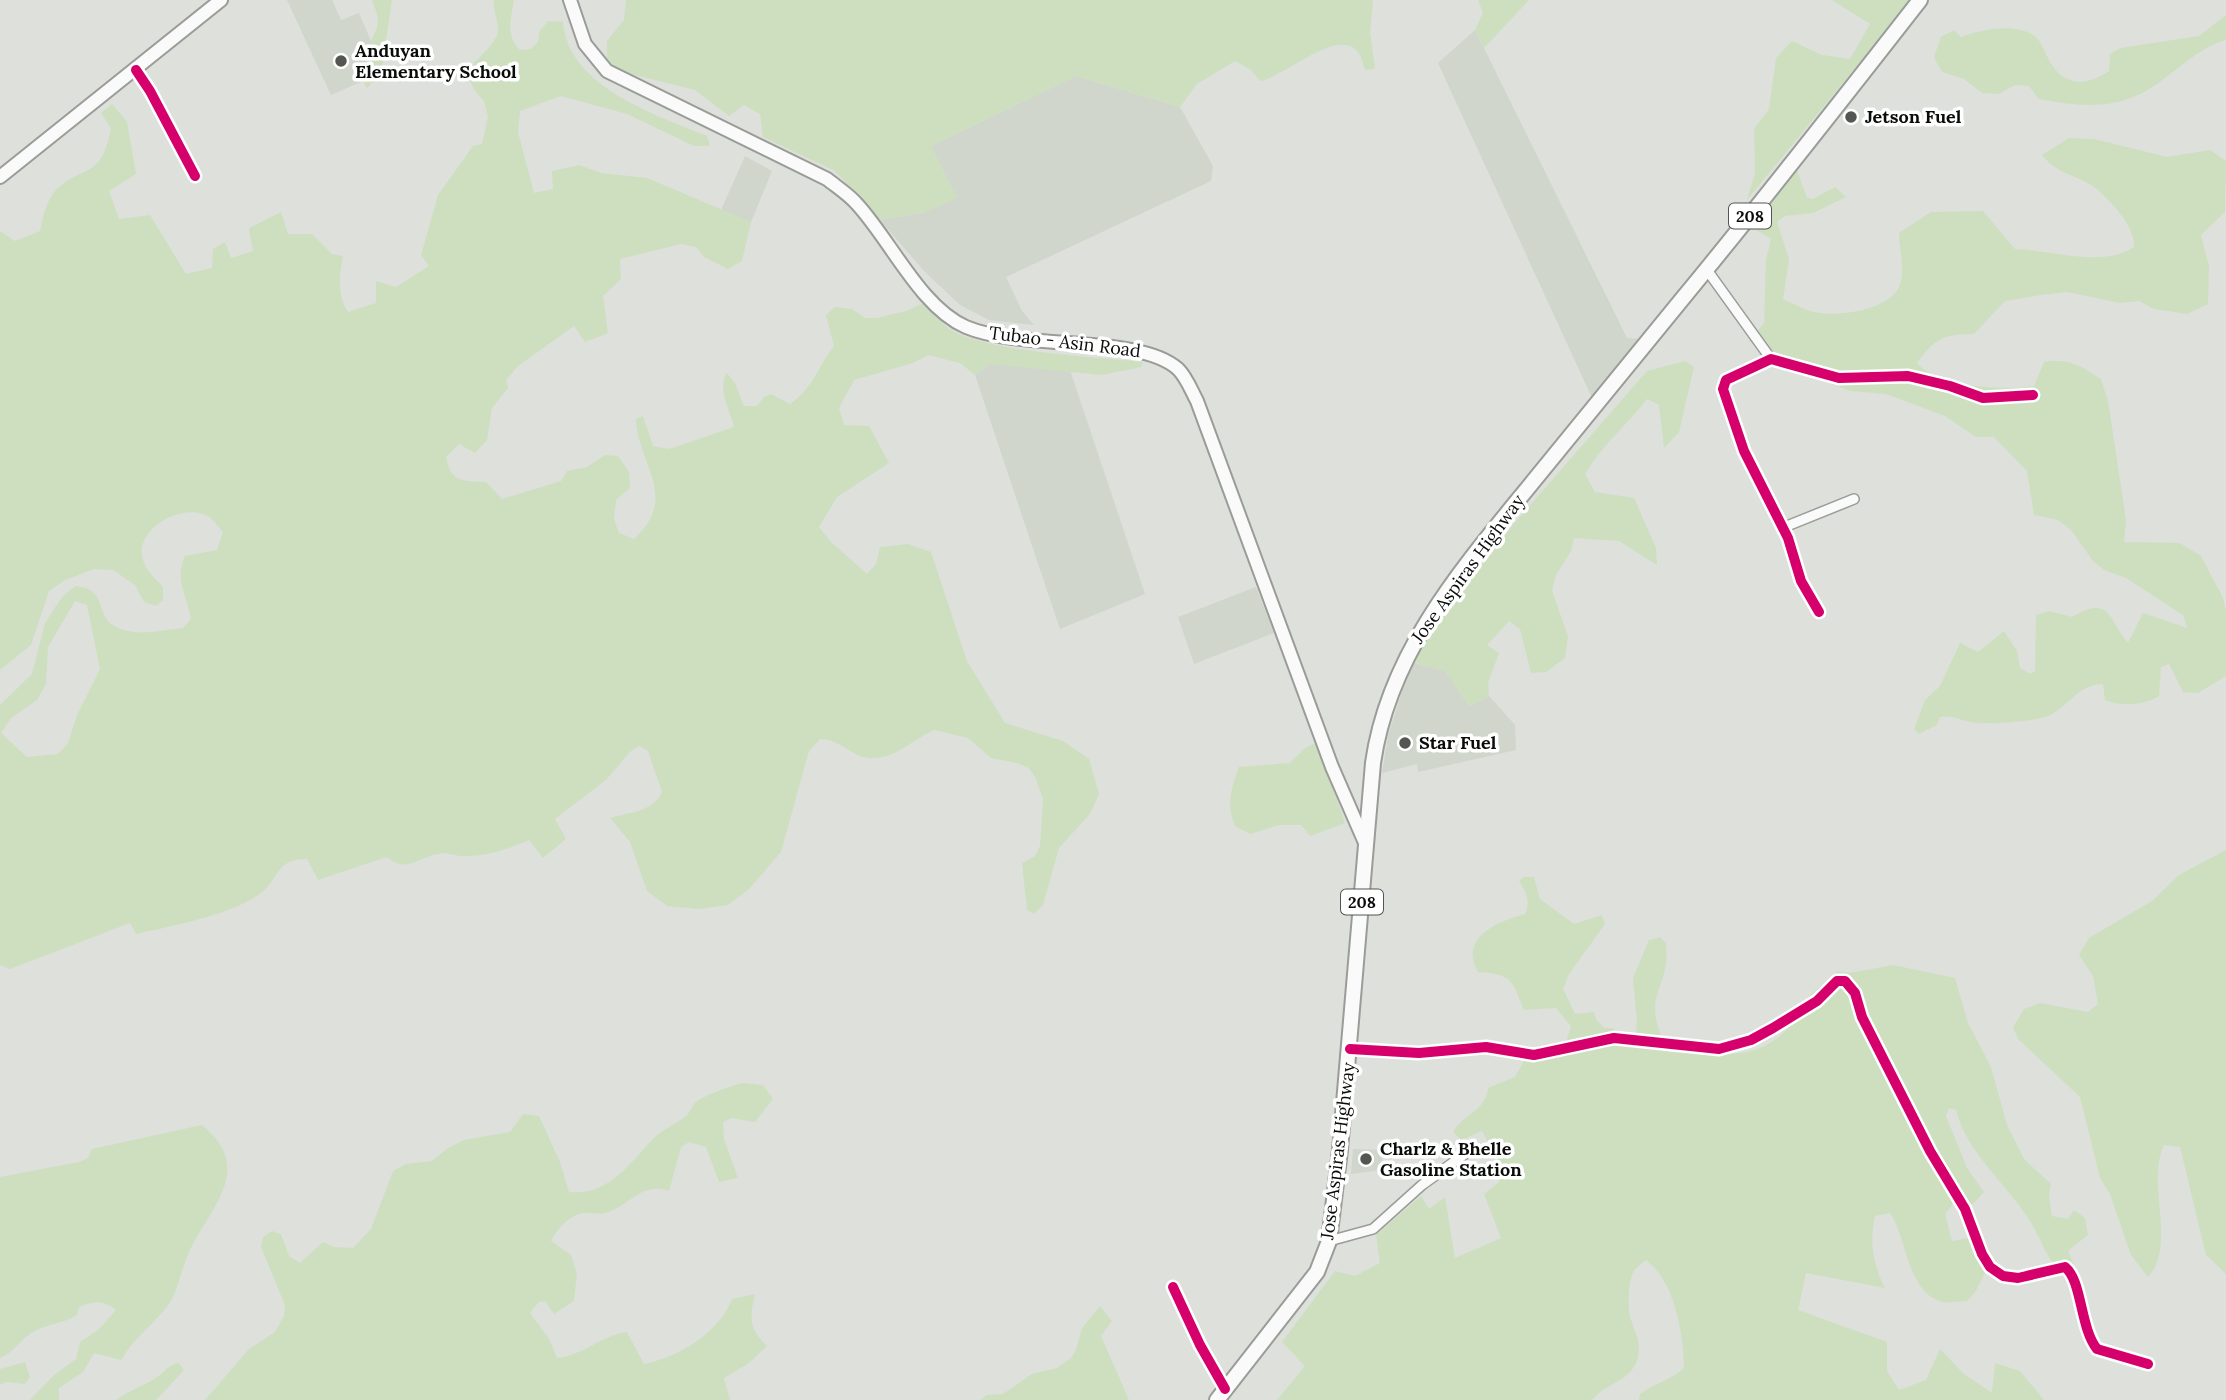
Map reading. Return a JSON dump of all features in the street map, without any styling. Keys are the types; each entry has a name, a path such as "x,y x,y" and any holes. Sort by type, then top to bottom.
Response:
{"main road":[{"path":"0,177 221,0"},
{"name":"Tubao - Asin Road","path":"570,0 585,44 607,71 827,180 855,202 940,310 964,326 995,336 1152,353 1179,370 1197,401 1332,767 1367,846"},
{"name":"Jose Aspiras Highway","path":"1221,1395 1317,1272 1329,1241 1350,1049 1373,763 1380,725 1394,680 1416,636 1494,530 1707,270 1920,0"}],"street":[{"path":"136,70 162,111 195,176"},
{"path":"1707,270 1771,359"},
{"path":"1819,612 1801,581 1782,528 1744,451 1723,387 1728,379 1771,359 1848,379 1908,376 1950,386 1983,398 2033,396"},
{"path":"1782,528 1854,499"},
{"path":"1350,1049 1419,1053 1486,1047 1534,1055 1614,1038 1719,1049 1762,1034 1817,1001 1837,981 1845,981 1855,993 1860,1013 1930,1151 1965,1209 1990,1268 2003,1276 2018,1278 2065,1267 2072,1275 2085,1328 2097,1349 2148,1364"},
{"path":"1329,1241 1373,1229 1422,1185 1465,1154"},
{"path":"1174,1287 1221,1395"}],"shaded area":[{"name":"Anduyan Elementary School","path":"287,0 332,0 341,20 359,13 371,41 363,81 331,95"},
{"path":"1475,30 1627,338 1642,339 1593,400 1438,63"},
{"path":"1076,76 1180,107 1213,166 1211,181 1006,277 1022,311 1034,325 989,320 960,305 924,271 880,220 926,212 931,146"},
{"path":"745,156 772,171 751,222 721,210"},
{"path":"989,364 1070,370 1145,594 1060,629 975,375"},
{"path":"1256,587 1274,633 1194,664 1178,617"},
{"path":"1411,662 1445,671 1469,706 1489,696 1515,725 1516,750 1418,772 1417,764 1382,773 1388,736"},
{"path":"1353,1149 1383,1150 1381,1170 1351,1174"}],"green space":[{"path":"372,0 392,0 381,73 367,88 363,81 378,17"},
{"path":"494,0 514,0 511,33 520,50 531,49 538,42 539,32 548,21 563,22 569,45 580,64 597,81 640,108 707,136 710,146 694,146 627,114 561,96 520,111 518,132 534,193 553,189 552,171 579,165 601,173 647,178 751,222 742,261 728,269 704,257 696,247 681,244 620,259 621,279 603,296 608,333 585,342 574,326 518,366 506,380 508,388 492,408 487,440 475,453 459,444 446,457 451,472 465,481 486,482 502,499 561,481 567,471 587,467 605,455 618,456 629,472 630,488 616,500 614,519 619,533 634,539 647,524 654,509 655,495 653,480 638,436 636,419 643,416 653,446 669,449 734,427 723,386 727,373 735,383 744,406 757,406 764,397 771,394 790,404 810,384 834,346 826,315 835,307 852,309 865,318 877,318 906,311 926,302 947,327 985,342 1040,352 1143,362 1141,367 1102,375 989,364 975,375 960,363 928,355 913,363 854,380 839,408 844,425 869,426 889,463 837,497 819,527 831,542 867,574 876,564 880,547 908,544 931,552 967,661 1005,723 1063,741 1089,759 1099,794 1090,814 1059,848 1043,905 1034,914 1027,910 1022,863 1035,856 1040,846 1043,799 1029,768 991,758 968,738 934,730 897,752 877,758 866,758 834,742 820,739 809,751 781,852 749,889 728,905 699,909 667,906 647,891 630,842 610,818 646,808 658,799 662,792 648,751 639,746 630,752 606,780 555,819 566,839 543,858 529,840 487,854 460,856 441,853 406,864 394,862 387,857 318,880 307,859 297,860 284,866 261,893 218,914 136,934 130,923 10,969 0,965 0,705 32,674 45,623 62,597 75,586 92,591 97,596 104,615 121,629 148,632 183,628 191,619 181,580 185,556 217,550 223,532 210,517 197,513 173,516 152,529 145,538 142,549 146,568 163,587 163,600 156,606 144,602 135,585 113,570 94,569 65,580 49,591 31,645 0,670 0,231 15,241 40,231 47,204 56,190 97,164 102,156 111,128 101,113 112,104 127,122 136,174 109,191 119,219 150,215 186,274 212,268 213,249 225,242 231,258 253,251 249,228 281,212 288,234 312,234 332,254 343,256 340,285 344,306 348,312 376,303 376,281 396,287 429,266 421,255 438,195 473,146 482,144 488,117 484,101 470,80 470,72 498,32","holes":["75,601 87,605 100,669 77,715 68,743 58,754 27,757 1,733 11,718 37,700 46,684 48,647"]},
{"path":"626,0 1373,0 1370,32 1375,69 1365,70 1358,52 1347,45 1322,50 1260,81 1251,70 1235,61 1197,84 1180,107 1076,76 931,146 957,198 926,212 880,220 835,171 763,137 760,114 744,105 729,116 695,90 619,71 607,58 607,41 624,20"},
{"path":"1478,0 1529,0 1484,48 1475,30 1483,13"},
{"path":"1832,0 1911,0 1747,200 1755,173 1754,129 1769,109 1776,58 1792,41 1822,55 1850,59 1870,24"},
{"path":"2226,15 2226,40 2195,55 2149,89 2109,104 2081,105 2039,99 2029,86 2015,85 1999,94 1982,93 1964,79 1942,72 1934,57 1941,37 1954,30 1961,37 2009,28 2028,32 2038,39 2059,73 2066,78 2082,82 2109,71 2110,54 2120,48 2199,36"},
{"path":"2069,138 2094,139 2167,157 2210,150 2226,161 2225,212 2201,235 2209,266 2208,304 2187,314 2154,309 2139,301 2120,303 2067,292 2005,301 1974,334 1940,339 1917,363 1926,371 1954,382 1989,387 2034,386 2044,362 2053,361 2074,364 2101,379 2108,401 2126,520 2124,542 2180,543 2201,556 2223,598 2226,611 2226,676 2198,693 2183,692 2169,664 2161,667 2159,696 2140,703 2125,704 2105,700 2103,684 2094,685 2042,718 1987,723 1940,717 1937,725 1919,734 1914,729 1925,700 1940,686 1960,643 1978,652 2004,631 2017,651 2020,668 2030,674 2035,671 2036,615 2049,611 2072,617 2094,608 2102,609 2128,643 2143,613 2187,628 2183,615 2126,578 2104,570 2093,561 2071,530 2058,520 2034,515 2027,471 1994,437 1976,437 1945,416 1886,394 1851,391 1782,366 1749,341 1764,323 1766,260 1771,239 1753,228 1797,170 1807,198 1813,199 1835,187 1846,197 1813,213 1785,216 1777,222 1789,259 1783,299 1809,311 1829,314 1864,310 1893,295 1899,287 1902,274 1899,233 1931,212 1983,211 2015,249 2092,257 2122,253 2134,247 2127,223 2097,189 2062,171 2042,155"},
{"path":"1685,361 1694,367 1679,432 1664,448 1659,405 1647,399 1585,474 1595,492 1634,498 1656,548 1657,565 1619,541 1574,538 1571,551 1556,575 1552,591 1568,636 1565,658 1546,672 1531,673 1520,629 1509,621 1487,645 1499,653 1488,683 1489,696 1469,706 1445,671 1411,662 1479,564 1647,371"},
{"path":"1317,742 1345,823 1310,836 1301,825 1279,825 1250,834 1235,826 1231,796 1239,767 1290,763 1305,748"},
{"path":"2226,850 2226,1274 2206,1255 2180,1147 2164,1145 2159,1160 2158,1177 2160,1248 2156,1264 2148,1277 2131,1255 2110,1194 2100,1178 2080,1097 2018,1039 2013,1027 2024,1009 2040,1003 2088,1012 2098,1004 2093,976 2079,955 2089,938 2152,901 2179,875"},
{"path":"1524,877 1534,877 1540,899 1574,924 1602,915 1605,924 1569,974 1563,989 1575,1014 1594,1012 1597,1021 1605,1028 1613,1028 1629,1045 1635,1044 1637,1023 1633,978 1649,940 1660,937 1666,943 1666,960 1655,1005 1660,1032 1669,1052 1735,1054 1766,1045 1792,1023 1791,1012 1838,971 1850,973 1893,965 1955,978 1968,1023 1991,1067 2007,1125 2024,1159 2051,1184 2049,1196 2052,1216 2068,1219 2074,1210 2085,1218 2088,1235 2068,1251 2074,1265 2061,1274 2028,1218 1977,1153 1956,1110 1949,1108 1946,1116 1967,1168 1984,1192 1973,1204 1953,1204 1945,1214 1952,1241 1980,1236 1992,1259 1976,1291 1967,1301 1943,1302 1929,1295 1914,1275 1890,1213 1875,1216 1872,1235 1875,1262 1885,1288 1806,1273 1798,1310 1887,1342 1887,1371 1899,1390 1926,1380 1940,1349 1964,1374 1992,1393 1995,1363 2020,1371 2044,1400 1639,1400 1640,1394 1675,1375 1684,1367 1682,1339 1671,1294 1656,1269 1646,1260 1634,1271 1629,1288 1630,1315 1639,1347 1635,1365 1625,1377 1604,1389 1592,1400 1277,1400 1305,1366 1282,1342 1335,1271 1355,1276 1380,1263 1376,1235 1421,1196 1429,1209 1445,1197 1455,1258 1501,1238 1484,1194 1499,1182 1497,1158 1482,1131 1461,1140 1453,1132 1483,1102 1488,1088 1515,1077 1525,1059 1533,1062 1563,1053 1571,1026 1556,1008 1524,1010 1509,980 1478,972 1473,960 1473,949 1484,932 1525,914 1527,897 1519,881"},
{"path":"743,1083 763,1085 773,1099 755,1122 732,1118 723,1122 724,1139 738,1178 719,1182 706,1147 689,1142 681,1147 669,1191 651,1189 605,1213 583,1213 568,1220 551,1241 571,1255 577,1274 574,1301 554,1314 545,1301 539,1302 530,1313 549,1339 557,1358 575,1354 609,1337 627,1332 644,1364 671,1356 696,1342 718,1323 732,1299 755,1294 752,1323 767,1346 749,1363 724,1378 730,1400 205,1400 249,1349 275,1332 284,1316 285,1305 261,1247 263,1237 272,1231 281,1234 289,1256 300,1263 323,1242 334,1247 353,1248 371,1229 393,1171 406,1164 432,1161 464,1140 510,1132 523,1114 539,1116 560,1162 569,1192 596,1189 617,1176 657,1136 687,1115 698,1101 717,1091"},
{"path":"202,1125 218,1141 226,1157 227,1173 217,1204 189,1252 171,1301 121,1360 94,1353 83,1372 59,1388 59,1400 30,1400 54,1375 76,1359 80,1342 98,1330 116,1310 98,1302 79,1307 77,1315 31,1333 0,1358 0,1177 79,1162 88,1158 92,1149"},
{"path":"1100,1306 1112,1321 1101,1336 1129,1400 980,1400 987,1395 1003,1394 1032,1374 1057,1368 1071,1358 1082,1328"},
{"path":"25,1362 30,1377 25,1384 6,1382 0,1385 0,1369"},
{"path":"179,1363 184,1370 156,1400 116,1400 155,1379"}],"cycle path":[{"path":"136,70 195,176"},
{"path":"1819,612 1801,581 1788,538 1744,451 1723,389 1726,380 1771,359 1839,378 1908,376 1950,386 1983,398 2033,395"},
{"path":"1350,1049 1419,1053 1486,1047 1534,1055 1614,1038 1719,1049 1751,1040 1817,1001 1837,981 1845,981 1855,993 1862,1017 1930,1151 1965,1209 1982,1254 1990,1267 2003,1276 2018,1278 2065,1267 2075,1282 2087,1329 2097,1349 2148,1364"},
{"path":"1173,1287 1200,1345 1225,1389"}],"place":[{"name":"Anduyan Elementary School","path":"341,61"},
{"name":"Jetson Fuel","path":"1851,117"},
{"name":"Star Fuel","path":"1405,743"},
{"name":"Charlz & Bhelle Gasoline Station","path":"1366,1159"}]}
